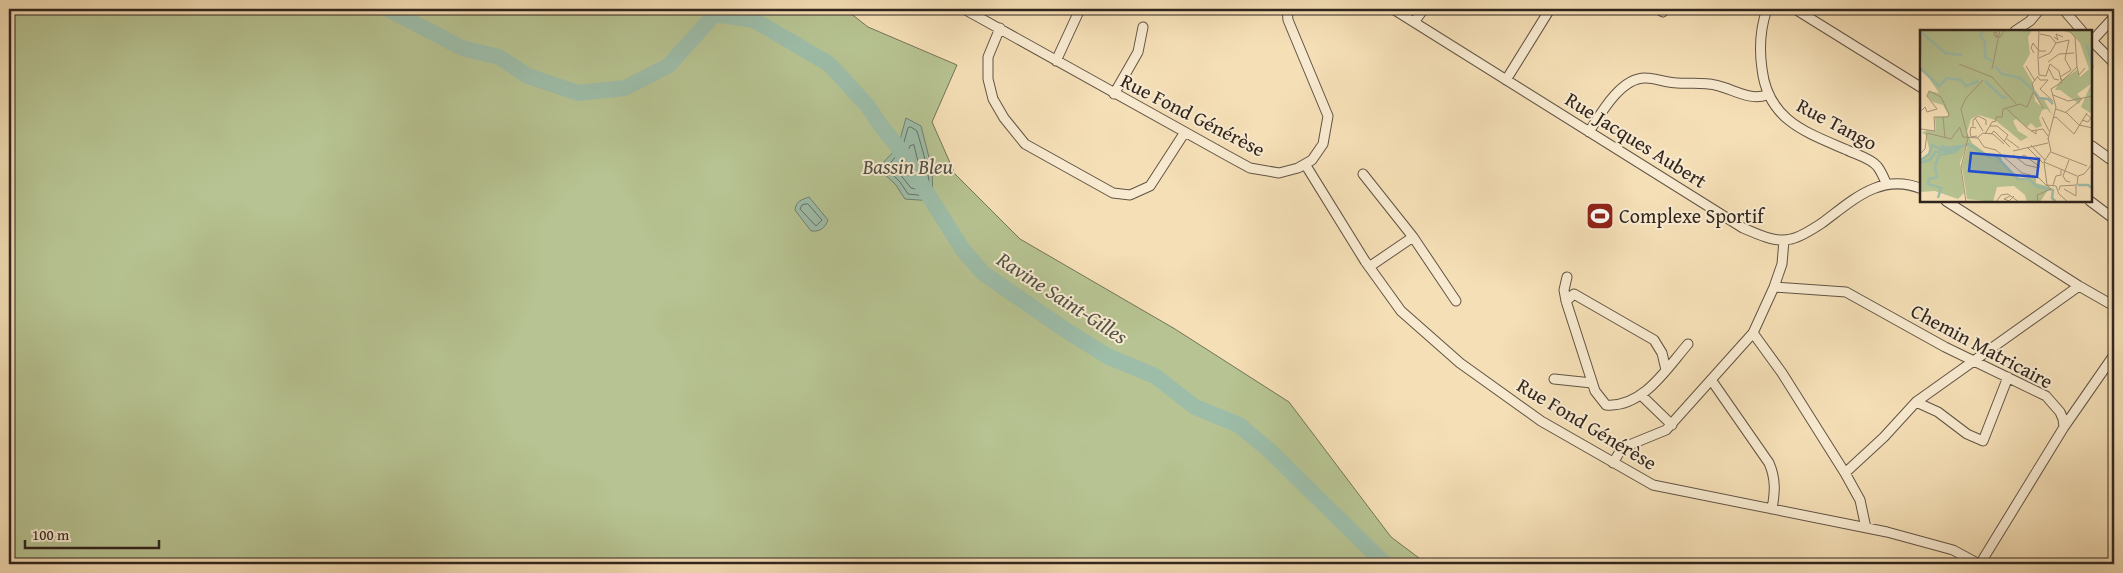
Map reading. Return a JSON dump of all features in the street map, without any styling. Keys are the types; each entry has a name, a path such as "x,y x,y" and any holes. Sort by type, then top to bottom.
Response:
{"street":[{"name":"Rue Fond Générèse","path":"964,9 1250,168 1279,173 1305,164 1401,311 1460,363 1541,421 1613,464 1653,485 1866,528 1948,548 1979,564"},
{"path":"1056,61 1080,9"},
{"path":"1286,9 1288,20 1328,116 1323,144 1317,154 1305,164"},
{"name":"Rue Jacques Aubert","path":"1393,9 1743,228 1773,240 1784,240"},
{"path":"1414,22 1424,9"},
{"path":"1506,80 1550,9"},
{"path":"1589,132 1607,104 1625,86 1640,79 1710,84 1747,96 1758,98 1767,96 1760,54 1762,24 1767,9"},
{"path":"1795,9 1920,87"},
{"path":"2016,30 2030,21 2040,9"},
{"path":"2063,9 2081,30"},
{"path":"2093,40 2114,17"},
{"path":"1114,94 1138,52 1143,27"},
{"path":"1000,28 988,57 988,78 993,99 1004,118 1025,144 1113,194 1130,195 1150,186 1186,132"},
{"path":"2093,42 2114,62"},
{"name":"Rue Tango","path":"1767,96 1795,126 1867,159 1878,167 1886,183"},
{"path":"2093,147 2114,162"},
{"path":"1362,174 1414,237 1456,301"},
{"path":"1613,464 1622,448 1666,430 1672,425 1753,333 1774,287 1782,264 1784,240 1793,239 1814,228 1859,196 1886,183 1920,188"},
{"path":"1948,202 2079,286 2114,306"},
{"path":"2091,202 2114,219"},
{"path":"1370,266 1414,237"},
{"path":"1567,277 1564,290 1566,301 1595,392 1606,405 1626,403 1641,395 1688,344"},
{"path":"1845,474 1884,437 1916,402 2079,286"},
{"name":"Chemin Matricaire","path":"1774,287 1846,292 1912,330 2046,396 2060,412 2064,427"},
{"path":"1566,301 1574,294 1654,340 1662,352 1666,370"},
{"path":"1753,333 1782,373 1845,474 1860,500 1866,528"},
{"path":"1979,564 2064,427 2113,361"},
{"path":"1916,402 1938,412 1967,434 1983,441 2008,377"},
{"path":"1554,379 1592,383"},
{"path":"1712,381 1769,463 1775,485 1772,509"},
{"path":"1641,395 1672,425"}],"shaded area":[{"path":"9,9 845,9 868,27 957,65 932,122 955,174 1020,239 1175,329 1289,402 1391,537 1427,564 9,564"}],"water":[{"name":"Bassin Bleu","path":"906,118 921,126 932,169 933,201 905,199 896,185 878,168 898,147"},
{"path":"809,197 828,220 824,227 817,231 811,231 795,210 801,200"}],"waterway":[{"name":"Ravine Saint-Gilles","path":"388,9 462,48 499,57 528,76 578,93 625,88 668,66 715,14 754,20 829,64 867,105 898,147 963,250 983,273 1107,356 1155,376 1195,407 1239,425 1270,451 1385,564"}],"place":[{"name":"Complexe Sportif","path":"1600,216"}]}
